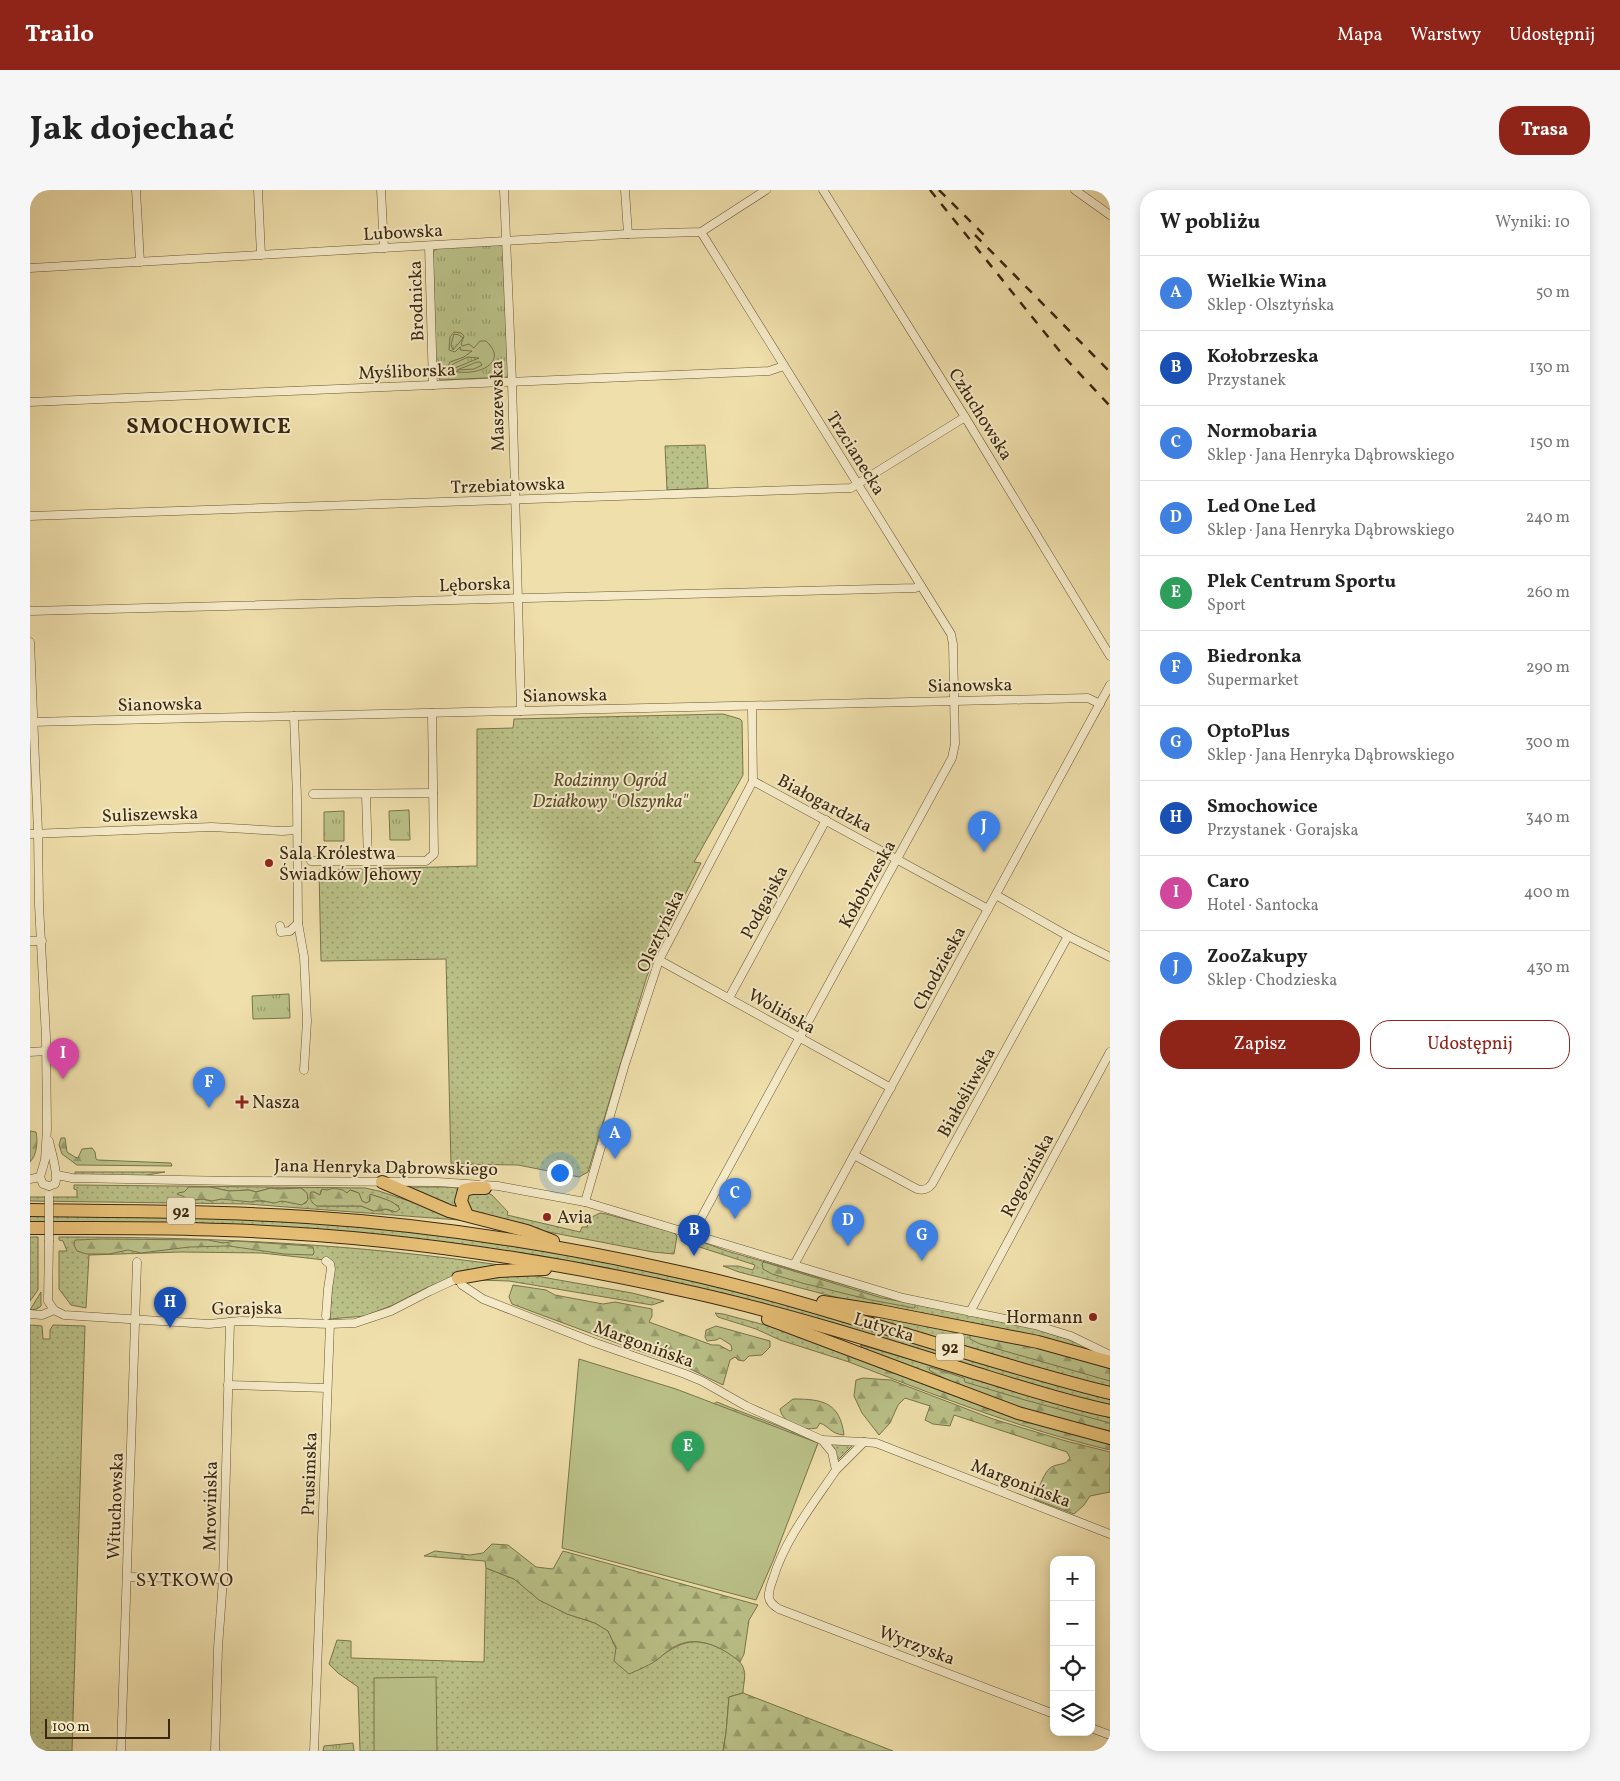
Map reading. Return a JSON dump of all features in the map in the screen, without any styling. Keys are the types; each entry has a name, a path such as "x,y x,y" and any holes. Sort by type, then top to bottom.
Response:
{"main road":[{"path":"382,1182 449,1211 527,1231 574,1250"},
{"path":"467,1215 461,1201 464,1190 485,1188"},
{"name":"92","path":"30,1210 211,1212 309,1217 466,1233 574,1250 686,1273 791,1299"},
{"name":"92","path":"30,1228 224,1230 327,1236 439,1247 570,1268 705,1295"},
{"path":"458,1278 498,1271 570,1268"},
{"path":"705,1295 998,1406 1054,1424 1110,1438"},
{"name":"Lutycka","path":"705,1295 807,1322 1028,1389 1110,1411"},
{"path":"791,1299 844,1304 1032,1340 1110,1362"},
{"name":"Lutycka","path":"791,1299 1039,1374 1110,1393"}],"street":[{"path":"136,190 140,262"},
{"path":"258,190 262,255"},
{"path":"381,190 384,248"},
{"name":"Maszewska","path":"504,190 512,382 521,711"},
{"path":"625,190 628,234"},
{"path":"701,232 766,190"},
{"name":"Człuchowska","path":"823,190 965,417 1110,656"},
{"path":"1075,190 1110,215"},
{"name":"Lubowska","path":"30,268 628,234 701,232"},
{"name":"Trzcianecka","path":"701,232 951,634 953,644 953,700"},
{"name":"Brodnicka","path":"429,246 433,385"},
{"name":"Myśliborska","path":"30,402 769,371 784,366"},
{"name":"Trzebiatowska","path":"30,516 851,488 965,417"},
{"name":"Lęborska","path":"30,611 915,588 921,586"},
{"path":"30,642 46,1052 47,1129 45,1160 41,1174 43,1184 49,1186 56,1182 56,1174 47,1129"},
{"name":"Chodzieska","path":"794,1265 1110,685"},
{"name":"Sianowska","path":"32,722 953,700 1088,698 1100,704"},
{"name":"Kołobrzeska","path":"694,1235 699,1222 898,860 954,753 953,700"},
{"name":"Olsztyńska","path":"585,1202 625,1064 659,960 753,781 752,706"},
{"path":"311,862 426,862 431,858 434,854 432,713"},
{"path":"294,716 298,923 304,957 306,1021 304,1070"},
{"name":"Białogardzka","path":"753,781 988,909"},
{"path":"313,794 433,793"},
{"path":"366,794 368,862"},
{"name":"Podgajska","path":"729,998 826,820"},
{"name":"Suliszewska","path":"30,834 38,832 212,827 297,830"},
{"path":"996,895 1068,936 1110,957"},
{"path":"280,926 281,932 290,931 298,923"},
{"name":"Białośliwska","path":"854,1155 918,1190 928,1188 932,1184 1068,936"},
{"path":"30,941 42,941"},
{"name":"Wolińska","path":"659,960 891,1088"},
{"path":"30,1052 46,1052"},
{"name":"Rogozińska","path":"970,1312 1110,1052"},
{"path":"30,1179 49,1169 56,1174"},
{"name":"Jana Henryka Dąbrowskiego","path":"56,1174 72,1178 459,1183 498,1186 585,1202 910,1300 1028,1323 1084,1341 1110,1354"},
{"path":"49,1186 48,1301 54,1310"},
{"name":"Prusimska","path":"314,1751 327,1388 328,1289 331,1269 330,1264 326,1261"},
{"name":"Wituchowska","path":"121,1751 137,1262"},
{"name":"Gorajska","path":"30,1314 42,1315 54,1310 71,1316 209,1324 328,1320 355,1323 391,1312 458,1278"},
{"name":"Margonińska","path":"458,1278 462,1285 483,1299 593,1342 685,1374 713,1386 746,1406 822,1440 876,1443 1110,1534"},
{"name":"Mrowińska","path":"215,1751 218,1648 223,1579 230,1322"},
{"path":"228,1386 327,1388"},
{"path":"822,1440 832,1452 836,1470"},
{"path":"836,1470 864,1442"},
{"name":"Wyrzyska","path":"836,1470 779,1560 769,1592 770,1601 779,1609 1050,1712"},
{"path":"128,1577 223,1579"},
{"path":"1095,1729 1110,1735"}],"green space":[{"path":"499,244 503,247 508,377 440,380 436,373 433,252 438,248"},
{"path":"454,332 461,333 464,336 462,346 469,344 474,348 480,341 486,341 493,349 494,357 492,363 478,371 459,372 451,370 448,366 450,362 464,357 472,351 460,350 460,347 455,352 449,350 450,337","holes":["454,334 463,338 453,350 451,345","468,357 479,358 455,368 452,366","477,362 480,362 482,365 474,369 457,370"]},
{"path":"705,445 708,488 667,490 665,446"},
{"name":"Rodzinny Ogród Działkowy \"Olszynka\"","path":"723,714 742,721 743,775 694,862 701,863 660,944 647,976 588,1172 579,1177 518,1165 451,1164 446,959 321,961 319,870 477,866 477,729 513,728 514,719"},
{"path":"409,810 410,840 390,840 389,811"},
{"path":"344,811 344,841 324,841 324,812"},
{"path":"289,994 290,1018 253,1019 252,996"},
{"path":"30,1131 36,1132 37,1140 36,1152 30,1162"},
{"path":"61,1138 65,1138 67,1152 78,1158 82,1149 92,1148 98,1160 171,1163 172,1166 77,1165 62,1154 59,1145"},
{"path":"75,1172 165,1172 141,1176 75,1176"},
{"path":"74,1185 365,1188 460,1218 459,1220 247,1204 30,1201 30,1197 77,1197 77,1190 74,1189","holes":["190,1187 210,1187 229,1191 249,1190 256,1192 271,1188 301,1188 308,1198 306,1203 302,1204 283,1201 195,1200 184,1192","321,1190 347,1193 350,1190 357,1193 362,1201 366,1203 369,1202 370,1195 399,1206 393,1212 386,1209 380,1211 371,1210 361,1206 319,1206 314,1192 320,1195"]},
{"path":"189,1187 210,1187 229,1191 249,1190 256,1192 271,1188 301,1188 307,1193 308,1200 302,1205 282,1201 274,1203 259,1200 251,1202 221,1199 212,1201 203,1199 192,1200 177,1194 184,1192"},
{"path":"395,1187 454,1187 458,1190 456,1207"},
{"path":"334,1188 347,1193 350,1190 359,1193 362,1201 366,1203 370,1201 370,1194 391,1201 400,1209 396,1212 386,1209 374,1211 361,1206 317,1206 311,1200 311,1192 320,1195 322,1189"},
{"path":"486,1192 492,1195 508,1212 507,1215 580,1232 582,1227 587,1227 590,1218 600,1213 673,1232 677,1236 674,1254 653,1252 538,1230 470,1211 466,1195"},
{"path":"30,1215 189,1217 349,1225 446,1236 595,1259 730,1288 1110,1398 1110,1406 846,1328 483,1248 30,1222"},
{"path":"683,1235 727,1251 901,1301 1032,1328 1067,1339 1088,1347 1093,1351 1050,1340 839,1298 739,1272 723,1266 738,1266 753,1270 755,1265 681,1241"},
{"path":"30,1237 38,1237 38,1290 30,1301"},
{"path":"59,1237 172,1238 284,1243 395,1252 507,1266 458,1274 365,1316 330,1319 333,1268 325,1260 262,1253 181,1252 89,1255 86,1308 71,1305 59,1289 59,1251 67,1251"},
{"path":"75,1240 208,1240 223,1243 236,1241 310,1246 313,1247 314,1252 313,1255 284,1254 229,1246 189,1247 141,1253 128,1250 109,1254 87,1254 77,1251 74,1245"},
{"path":"764,1262 882,1298 915,1304 915,1307 871,1300 802,1283 772,1274 763,1269 762,1264"},
{"path":"525,1274 632,1293 664,1301 652,1305 509,1281 479,1280 476,1278"},
{"path":"513,1285 546,1290 555,1295 603,1304 615,1302 652,1309 652,1316 649,1322 712,1345 719,1345 730,1351 732,1350 731,1345 720,1338 707,1341 705,1337 706,1330 716,1326 770,1341 770,1347 762,1355 749,1356 744,1361 738,1360 735,1357 730,1360 723,1385 684,1366 512,1304 509,1297"},
{"path":"41,1292 41,1306 30,1310"},
{"path":"845,1310 1032,1345 1110,1367 1110,1388 997,1356"},
{"path":"715,1313 784,1330 850,1354 848,1357 849,1362 780,1340 756,1329 718,1317"},
{"path":"30,1325 42,1326 43,1339 50,1339 50,1330 53,1325 85,1326 72,1751 30,1751"},
{"path":"970,1334 1032,1345 1110,1367 1110,1381 980,1344 970,1339"},
{"path":"860,1345 1110,1416 1110,1433 1031,1412 864,1349"},
{"path":"850,1354 1110,1443 1110,1450 1043,1432 946,1399 849,1362 848,1357"},
{"path":"579,1359 676,1389 818,1443 756,1600 562,1548"},
{"path":"930,1367 964,1378 965,1382 1110,1423 1110,1431 1069,1423 1025,1410 954,1383 929,1370"},
{"path":"863,1378 891,1380 993,1419 1110,1452 1110,1492 1090,1496 1074,1514 1034,1499 1042,1479 1049,1469 1068,1461 1070,1458 1067,1452 954,1415 950,1426 933,1424 925,1420 930,1406 905,1398 898,1405 890,1423 879,1435 862,1413 854,1396 856,1380"},
{"path":"793,1399 813,1400 834,1409 842,1424 844,1435 833,1432 820,1423 817,1428 812,1429 800,1427 789,1422 785,1419 780,1409"},
{"path":"717,1402 818,1443 810,1463 713,1404"},
{"path":"829,1443 853,1445 837,1461 834,1449"},
{"path":"492,1544 508,1545 536,1567 553,1569 563,1551 758,1605 749,1620 744,1654 740,1662 717,1647 699,1642 690,1642 672,1648 654,1662 629,1674 614,1661 616,1648 608,1631 595,1623 567,1614 539,1600 514,1579 486,1568 485,1561 424,1556 435,1551 470,1555 483,1553"},
{"path":"486,1568 514,1579 540,1600 567,1614 595,1623 608,1631 616,1648 656,1660 677,1646 691,1642 714,1645 730,1653 741,1664 745,1672 745,1678 743,1693 729,1697 723,1751 360,1751 358,1687 329,1664 337,1640 351,1641 351,1658 484,1662"},
{"path":"436,1677 437,1751 374,1751 374,1678"},
{"path":"743,1693 893,1751 723,1751 729,1697"},
{"path":"353,1743 354,1751 323,1751 324,1746"}],"railway":[{"path":"930,190 1066,359 1110,406"},
{"path":"939,190 986,237"},
{"path":"975,235 1110,372"}],"place":[{"name":"ZooZakupy","path":"984,852"},
{"name":"Sala Królestwa Świadków Jehowy","path":"269,863"},
{"name":"Caro","path":"63,1079"},
{"name":"Nasza","path":"242,1102"},
{"name":"Biedronka","path":"209,1108"},
{"name":"Wielkie Wina","path":"615,1159"},
{"name":"Avia","path":"547,1217"},
{"name":"Normobaria","path":"735,1219"},
{"name":"Led One Led","path":"848,1246"},
{"name":"Kołobrzeska","path":"694,1256"},
{"name":"OptoPlus","path":"922,1261"},
{"name":"Hormann","path":"1093,1317"},
{"name":"Smochowice","path":"170,1328"},
{"name":"Plek Centrum Sportu","path":"688,1472"}],"district":[{"name":"SMOCHOWICE","path":"209,425"},
{"name":"SYTKOWO","path":"185,1579"}]}
